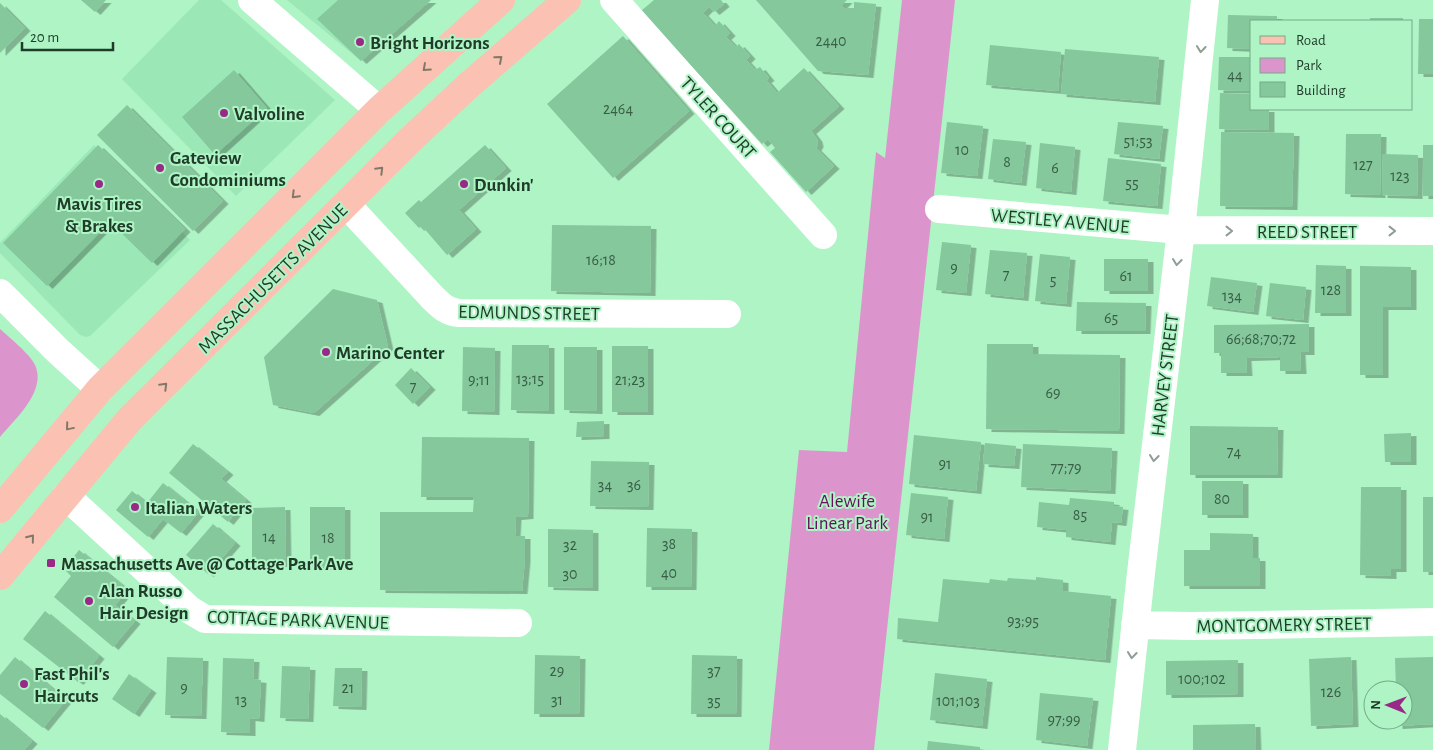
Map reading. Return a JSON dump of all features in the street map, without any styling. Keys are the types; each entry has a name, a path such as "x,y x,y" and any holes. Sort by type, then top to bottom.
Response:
{"main road":[{"path":"0,509 100,389 379,110 502,0"},
{"name":"MASSACHUSETTS AVENUE","path":"0,576 130,420 410,140 469,85 567,0"},
{"path":"379,110 410,140"},
{"path":"317,173 346,204"},
{"path":"100,389 130,420"},
{"path":"34,469 66,496"}],"street":[{"path":"252,0 379,110"},
{"name":"TYLER COURT","path":"614,0 823,235"},
{"name":"HARVEY STREET","path":"1122,750 1205,0"},
{"name":"EDMUNDS STREET","path":"346,204 432,298 444,309 456,313 727,314"},
{"name":"WESTLEY AVENUE","path":"939,209 1181,230"},
{"name":"REED STREET","path":"1181,230 1433,231"},
{"path":"0,293 58,351 100,389"},
{"name":"COTTAGE PARK AVENUE","path":"66,496 190,610 205,619 518,623"},
{"name":"MONTGOMERY STREET","path":"1135,625 1192,626 1433,622"}],"shaded area":[{"path":"199,0 221,0 335,100 236,196 122,79"},
{"name":"Bright Horizons","path":"287,0 431,0 361,61"},
{"path":"94,145 190,240 90,336 86,337 80,335 0,253 0,243"}],"green space":[{"name":"Alewife Linear Park","path":"902,0 955,0 874,750 769,750 799,450 847,452 876,152 885,158"},
{"path":"0,329 29,356 35,365 38,375 37,385 28,404 0,437"}],"building":[{"path":"81,0 106,0 95,12"},
{"name":"Bright Horizons","path":"338,0 431,0 361,61 317,19"},
{"path":"654,0 721,0 724,4 714,12 709,7 703,13 715,26 719,21 730,33 726,37 736,47 739,44 750,56 746,60 755,70 760,67 769,78 766,80 777,93 804,68 839,106 811,131 817,139 818,144 816,148 834,166 806,192 770,152 775,148 768,139 762,144 641,11"},
{"path":"756,0 847,0 841,6 844,8 854,8 854,2 876,4 868,75 818,71"},
{"path":"0,3 25,28 0,53"},
{"path":"1228,15 1277,16 1277,20 1250,20 1250,49 1227,48"},
{"path":"1370,18 1403,18 1403,20 1370,20"},
{"path":"1419,19 1433,19 1433,74 1418,74"},
{"path":"623,36 689,111 613,178 547,104"},
{"path":"990,45 1061,52 1058,91 986,85"},
{"path":"1065,49 1159,57 1155,102 1061,94"},
{"path":"1219,57 1250,57 1250,91 1218,90"},
{"name":"Valvoline","path":"234,70 267,108 215,155 182,117"},
{"path":"1220,93 1250,94 1250,110 1269,110 1269,130 1219,129"},
{"name":"Gateview Condominiums","path":"127,105 223,201 193,231 97,135"},
{"path":"947,122 983,126 977,176 941,173"},
{"path":"1118,122 1163,126 1159,159 1114,154"},
{"path":"1221,132 1294,133 1292,207 1220,206"},
{"path":"1346,134 1381,134 1380,195 1345,194"},
{"path":"993,139 1026,142 1021,183 988,179"},
{"path":"1040,143 1075,147 1071,192 1036,188"},
{"name":"Mavis Tires & Brakes","path":"98,145 185,229 152,263 110,222 47,286 3,243"},
{"name":"Dunkin'","path":"485,145 506,168 459,210 476,229 447,255 422,226 419,228 405,213 419,200 421,202"},
{"path":"1423,145 1433,145 1433,196 1423,196"},
{"path":"1383,154 1418,155 1417,196 1382,195"},
{"path":"1108,158 1161,164 1157,206 1103,201"},
{"path":"552,225 651,226 650,293 551,291"},
{"path":"942,242 971,245 966,293 936,290"},
{"path":"990,250 1027,253 1023,298 985,294"},
{"path":"1040,254 1070,257 1066,304 1035,301"},
{"path":"1104,259 1148,259 1148,291 1104,291"},
{"path":"1316,265 1346,266 1346,313 1315,313"},
{"path":"1360,266 1411,267 1411,307 1383,307 1383,375 1360,375"},
{"path":"1211,277 1257,283 1253,312 1207,306"},
{"path":"1270,283 1306,287 1303,320 1266,316"},
{"name":"Marino Center","path":"333,289 377,300 388,347 314,413 273,405 264,357"},
{"path":"1077,302 1146,303 1145,331 1076,331"},
{"path":"1309,324 1309,352 1300,352 1301,371 1280,371 1280,357 1246,358 1247,373 1221,373 1221,353 1214,353 1214,325"},
{"path":"987,344 1033,344 1033,354 1120,355 1119,431 986,429"},
{"path":"512,345 549,345 549,411 511,410"},
{"path":"612,346 648,346 648,412 612,412"},
{"path":"463,347 495,348 494,412 462,411"},
{"path":"564,347 597,347 597,411 564,410"},
{"path":"411,368 430,387 413,404 395,385"},
{"path":"604,421 604,436 576,437 577,422"},
{"path":"1190,426 1278,427 1277,475 1190,475"},
{"path":"1411,433 1411,462 1385,462 1384,434"},
{"path":"914,435 981,442 976,491 909,484"},
{"path":"422,437 529,438 528,516 516,517 515,536 525,536 522,591 380,590 380,512 473,512 474,497 421,497"},
{"path":"985,443 1016,446 1014,466 983,464"},
{"path":"193,444 228,472 221,479 246,500 228,522 169,473"},
{"path":"1023,444 1112,448 1110,491 1021,487"},
{"path":"591,461 649,462 648,507 590,506"},
{"path":"1202,481 1243,481 1243,515 1202,515"},
{"path":"163,483 199,512 181,533 163,519 148,537 116,510 132,491 147,503"},
{"path":"1361,487 1401,487 1401,569 1391,569 1391,576 1360,575"},
{"path":"911,493 948,497 944,539 906,535"},
{"path":"1423,497 1433,497 1433,572 1423,572"},
{"path":"1070,498 1114,502 1114,506 1123,507 1121,523 1112,522 1110,542 1066,537 1066,530 1037,527 1039,502 1069,505"},
{"path":"285,507 286,564 252,564 252,508"},
{"path":"310,507 345,507 345,566 310,567"},
{"path":"213,524 235,543 208,574 186,555"},
{"path":"647,528 692,529 691,587 646,587"},
{"path":"548,529 593,530 593,588 548,587"},
{"path":"1210,533 1253,534 1253,558 1260,558 1260,586 1184,586 1184,550 1210,550"},
{"name":"Alan Russo Hair Design","path":"79,550 128,590 115,605 135,621 113,647 54,597 71,576 64,569"},
{"path":"1036,577 1063,580 1063,591 1111,596 1105,660 897,639 898,618 938,622 943,579 989,583 990,579 1007,581 1008,578 1036,580"},
{"path":"45,611 99,656 78,682 23,639"},
{"path":"535,655 580,656 579,714 534,714"},
{"path":"692,655 737,656 736,714 691,714"},
{"name":"Fast Phil's Haircuts","path":"15,657 66,700 43,728 0,694 0,675"},
{"path":"167,657 203,658 201,716 165,715"},
{"path":"1351,657 1353,724 1311,726 1309,659"},
{"path":"1433,657 1433,724 1413,725 1413,680 1396,680 1395,658"},
{"path":"223,658 254,659 253,679 261,680 259,719 250,718 250,733 221,732"},
{"path":"1238,660 1238,694 1166,695 1166,661"},
{"path":"282,666 310,667 308,719 280,718"},
{"path":"335,668 362,668 361,707 333,706"},
{"path":"935,673 987,679 982,726 930,720"},
{"path":"129,674 151,690 134,714 112,699"},
{"path":"1040,693 1093,698 1087,746 1036,740"},
{"path":"0,714 32,741 24,750 0,750"},
{"path":"1255,724 1256,750 1193,750 1193,725"},
{"path":"928,741 980,747 980,750 927,750"}],"place":[{"name":"Bright Horizons","path":"360,42"},
{"name":"Valvoline","path":"224,113"},
{"name":"Gateview Condominiums","path":"160,168"},
{"name":"Mavis Tires & Brakes","path":"99,184"},
{"name":"Dunkin'","path":"464,184"},
{"name":"Marino Center","path":"326,352"},
{"name":"Italian Waters","path":"135,507"},
{"name":"Massachusetts Ave @ Cottage Park Ave","path":"51,563"},
{"name":"Alan Russo Hair Design","path":"89,601"},
{"name":"Fast Phil's Haircuts","path":"24,684"}]}
